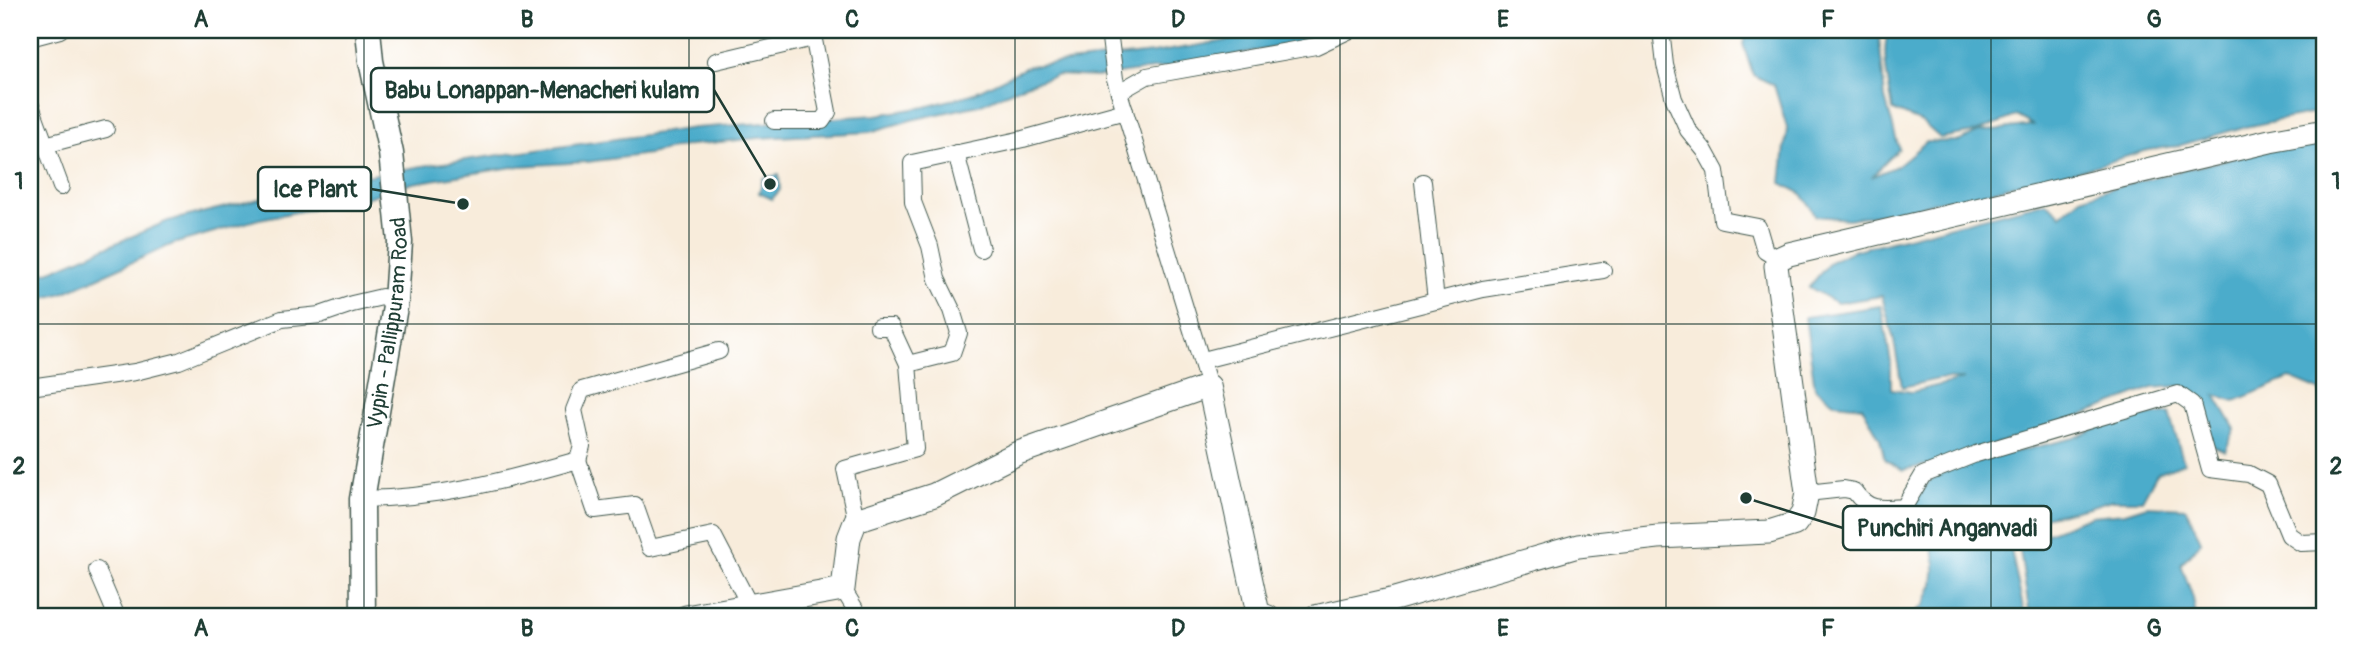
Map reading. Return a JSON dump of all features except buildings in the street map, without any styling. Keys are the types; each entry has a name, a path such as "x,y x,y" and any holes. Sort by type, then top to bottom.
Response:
{"main road":[{"name":"Vypin - Pallippuram Road","path":"363,617 362,499 396,301 400,242 391,153 371,61 368,30"}],"street":[{"path":"30,38 60,30"},
{"path":"1109,30 1117,85 1203,360 1258,613 1268,617"},
{"path":"1117,85 1147,76 1316,46 1350,30"},
{"path":"1661,30 1665,65 1674,99 1688,130 1705,151 1716,171 1722,220 1758,227 1765,251 1778,259"},
{"path":"716,61 812,34 828,113 822,121 774,121"},
{"path":"30,103 61,187"},
{"path":"908,364 952,353 959,333 952,310 937,279 930,246 913,202 912,163 1024,139 1125,111"},
{"path":"45,145 106,129"},
{"path":"1315,617 1352,613 1578,546 1658,537 1769,532 1795,524 1803,513 1807,493 1776,266 1778,259 1789,254 2216,153 2325,131"},
{"path":"956,153 981,249"},
{"path":"1423,182 1436,301"},
{"path":"1203,360 1505,285 1603,270"},
{"path":"30,387 135,372 179,361 282,319 320,315 382,297 396,301"},
{"path":"860,617 843,589 849,538 856,520 845,469 915,449 908,364 891,327 878,327"},
{"path":"719,351 582,390 574,410 582,446 578,460 595,510 635,505 650,548 713,535 749,604"},
{"path":"856,520 934,495 1018,453 1209,386"},
{"path":"1807,493 1844,489 1854,491 1862,502 1871,506 1885,509 1904,507 1923,475 1976,454 2178,394 2192,404 2210,470 2249,474 2268,484 2289,535 2301,543 2325,542"},
{"path":"362,499 407,499 481,486 578,460"},
{"path":"97,570 117,617"},
{"path":"685,617 843,589"}],"water":[{"path":"1290,30 1348,30 1343,35 1168,67 1096,77 1058,75 1022,86 979,105 870,132 690,145 649,154 587,162 519,166 413,183 355,201 259,219 173,244 63,293 30,302 30,278 168,221 321,184 422,166 694,128 876,115 925,107 972,94 1029,66 1153,53"},
{"path":"1747,30 1882,30 1879,38 1885,98 1899,149 1871,177 1897,166 1926,142 1960,141 1979,132 2033,125 2016,116 1975,132 1940,138 1922,122 1893,110 1885,51 1888,31 1892,30 2325,30 2325,111 2240,128 2178,146 2148,150 2082,170 2034,179 1971,197 1941,200 1917,208 1849,219 1816,216 1802,194 1781,183 1787,128 1774,85 1753,75 1743,44"},
{"path":"2325,135 2325,409 2319,390 2290,378 2235,401 2215,395 2235,429 2225,451 2202,441 2179,386 2152,388 2059,424 1941,462 1903,470 1885,460 1880,439 1862,406 1835,403 1815,388 1805,317 1881,306 1891,362 1891,389 1912,392 1964,379 1939,379 1902,387 1882,296 1837,303 1809,287 1830,262 1852,251 2046,202 2061,215 2081,198 2115,187"},
{"path":"779,175 780,190 772,199 759,193 763,178"},
{"path":"2169,413 2184,463 2157,473 2142,500 2111,500 2017,523 2009,540 2025,617 1909,617 1924,605 1933,584 1935,563 1932,538 1917,523 1914,501 1931,479 1963,464 2075,438 2118,420"},
{"path":"2147,506 2186,508 2201,541 2181,564 2193,598 2196,617 2030,617 2019,544 2091,516 2125,513"}],"place":[{"name":"Babu Lonappan-Menacheri kulam","path":"770,184"},
{"name":"Ice Plant","path":"463,204"},
{"name":"Punchiri Anganvadi","path":"1746,498"}]}
